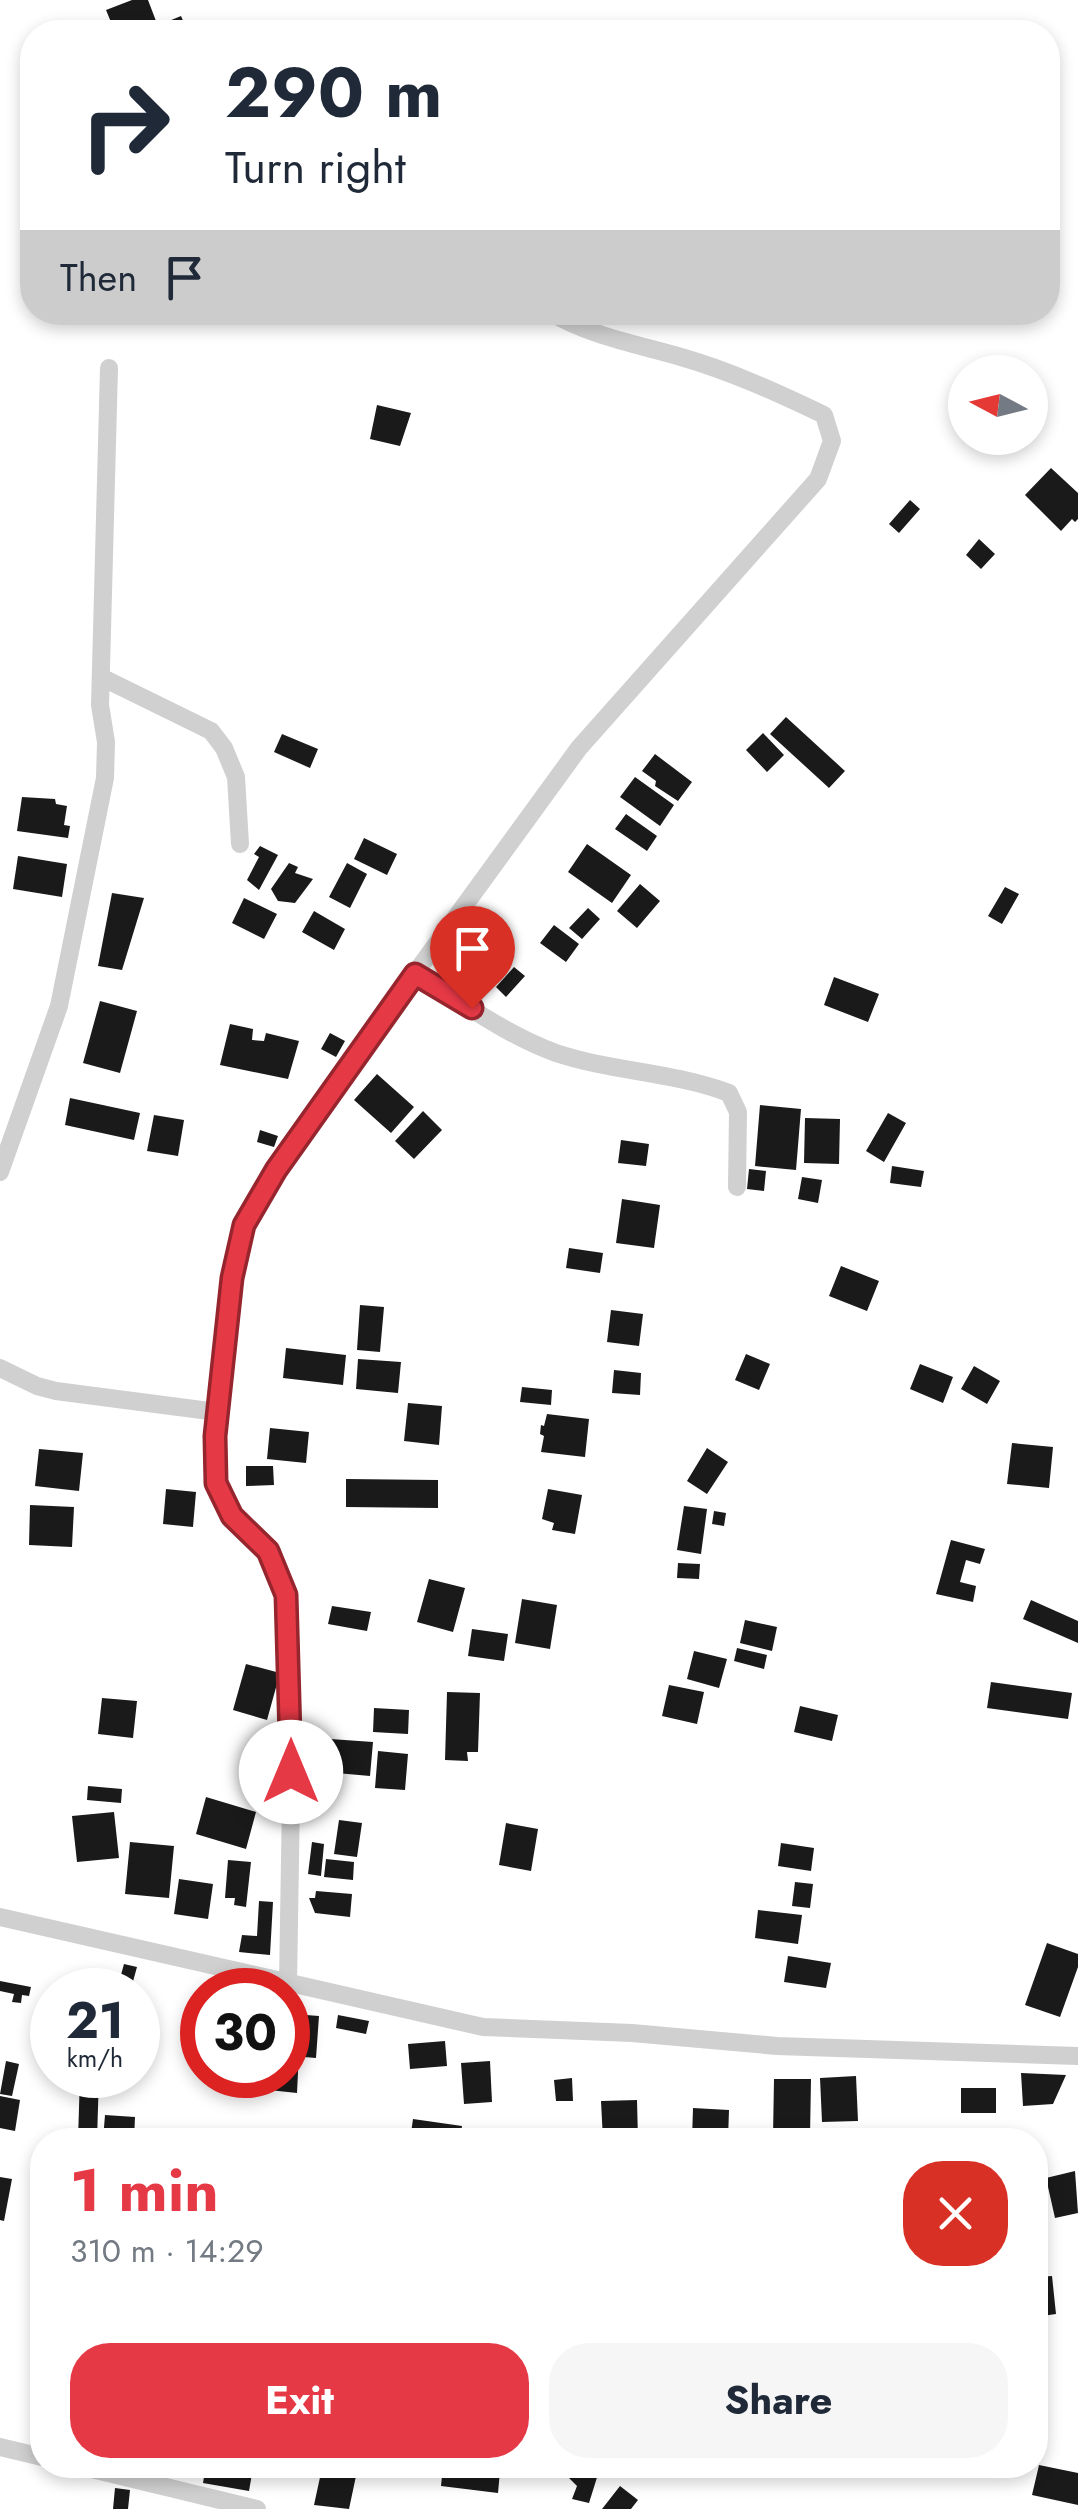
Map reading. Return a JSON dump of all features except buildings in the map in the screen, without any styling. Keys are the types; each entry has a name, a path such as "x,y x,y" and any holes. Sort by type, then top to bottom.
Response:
{"street":[{"path":"288,1968 292,1737 286,1595 268,1551 232,1516 216,1483 218,1412 232,1278 244,1225 276,1170 579,748 818,479 832,441 824,414 783,395 685,358 594,334 576,325"},
{"path":"0,1172 59,1006 106,778 100,677 109,368"},
{"path":"100,677 211,731 224,748 236,777 240,844"},
{"path":"415,974 518,1036 555,1052 706,1085 729,1094 738,1112 738,1187"},
{"path":"0,1368 56,1391 218,1412"},
{"path":"0,1917 219,1968"},
{"path":"310,1989 484,2027 632,2032 777,2046 1078,2056"},
{"path":"0,2447 30,2454"},
{"path":"129,2478 257,2509"}],"route":[{"path":"291,1772 286,1595 268,1551 232,1516 216,1483 215,1436 232,1278 244,1225 276,1170 415,974 472,1008"}]}
